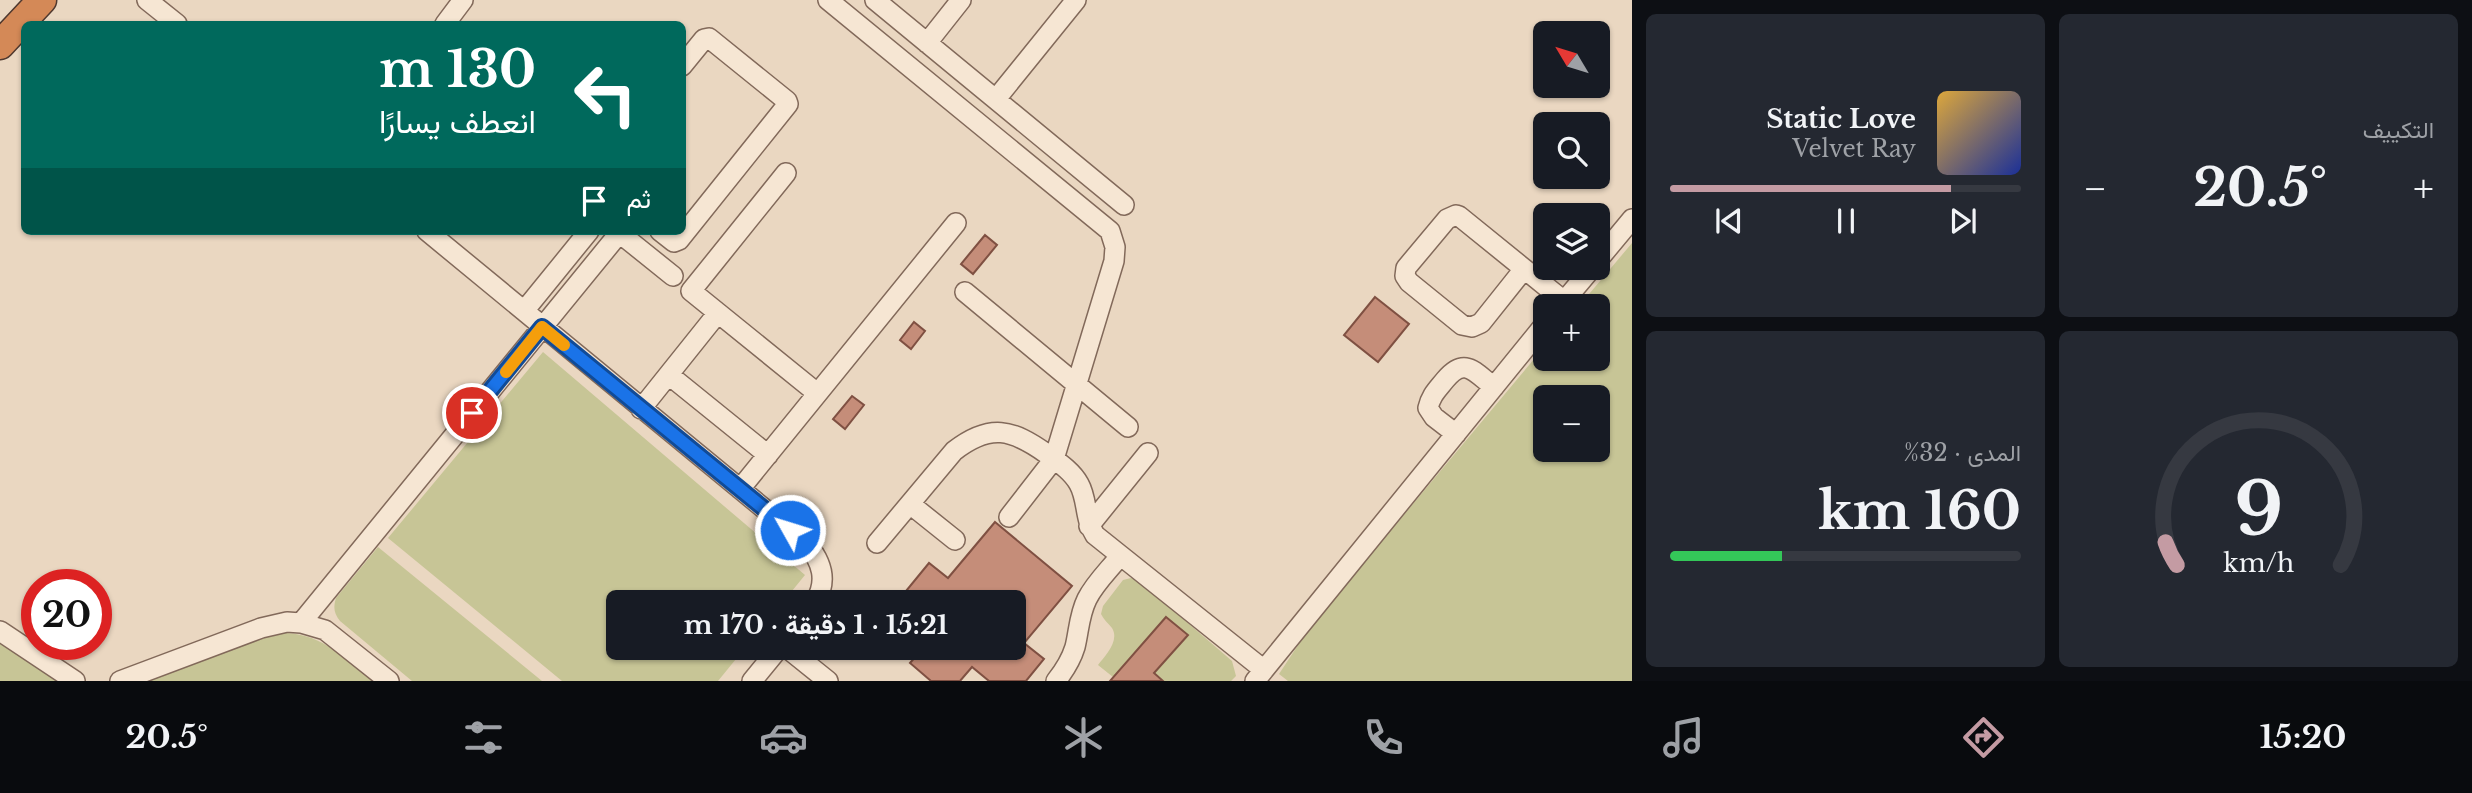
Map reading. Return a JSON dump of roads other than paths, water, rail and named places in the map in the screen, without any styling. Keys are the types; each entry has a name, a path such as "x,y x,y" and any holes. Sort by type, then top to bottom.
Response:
{"highway":[{"path":"22,21 42,0"},
{"path":"0,45 21,22"}],"street":[{"path":"147,0 173,21"},
{"path":"447,21 463,0"},
{"path":"828,0 1110,231 1115,247 1114,261 1054,459 1009,517"},
{"path":"875,0 1124,205"},
{"path":"927,43 961,0"},
{"path":"996,99 1076,0"},
{"path":"686,61 704,39 709,38 788,104 686,230"},
{"path":"786,173 691,289 692,294 817,393"},
{"path":"1524,269 1481,323 1472,327 1462,325 1405,276 1406,268 1452,215 1459,216 1524,269 1551,294"},
{"path":"1610,246 1632,219"},
{"path":"740,489 956,223"},
{"path":"432,235 807,544 816,555 823,578 818,590"},
{"path":"524,311 586,235"},
{"path":"301,623 617,235"},
{"path":"623,235 673,276"},
{"path":"665,235 674,242 682,235"},
{"path":"1570,294 1582,280"},
{"path":"965,292 1128,427"},
{"path":"642,409 718,314"},
{"path":"877,543 954,451 970,439 989,432 1009,433 1027,440 1073,476 1080,485 1089,526 1095,535 1259,675 1533,339"},
{"path":"1456,434 1434,417 1428,408 1430,397 1454,369 1463,366 1494,387"},
{"path":"669,374 768,455"},
{"path":"1089,526 1148,453"},
{"path":"910,504 955,540"},
{"path":"1056,681 1067,666 1074,649 1086,600 1094,586 1120,556"},
{"path":"120,681 261,628 287,622 324,630 389,681"},
{"path":"0,631 75,681"},
{"path":"752,681 769,660"},
{"path":"802,660 828,681"}]}
